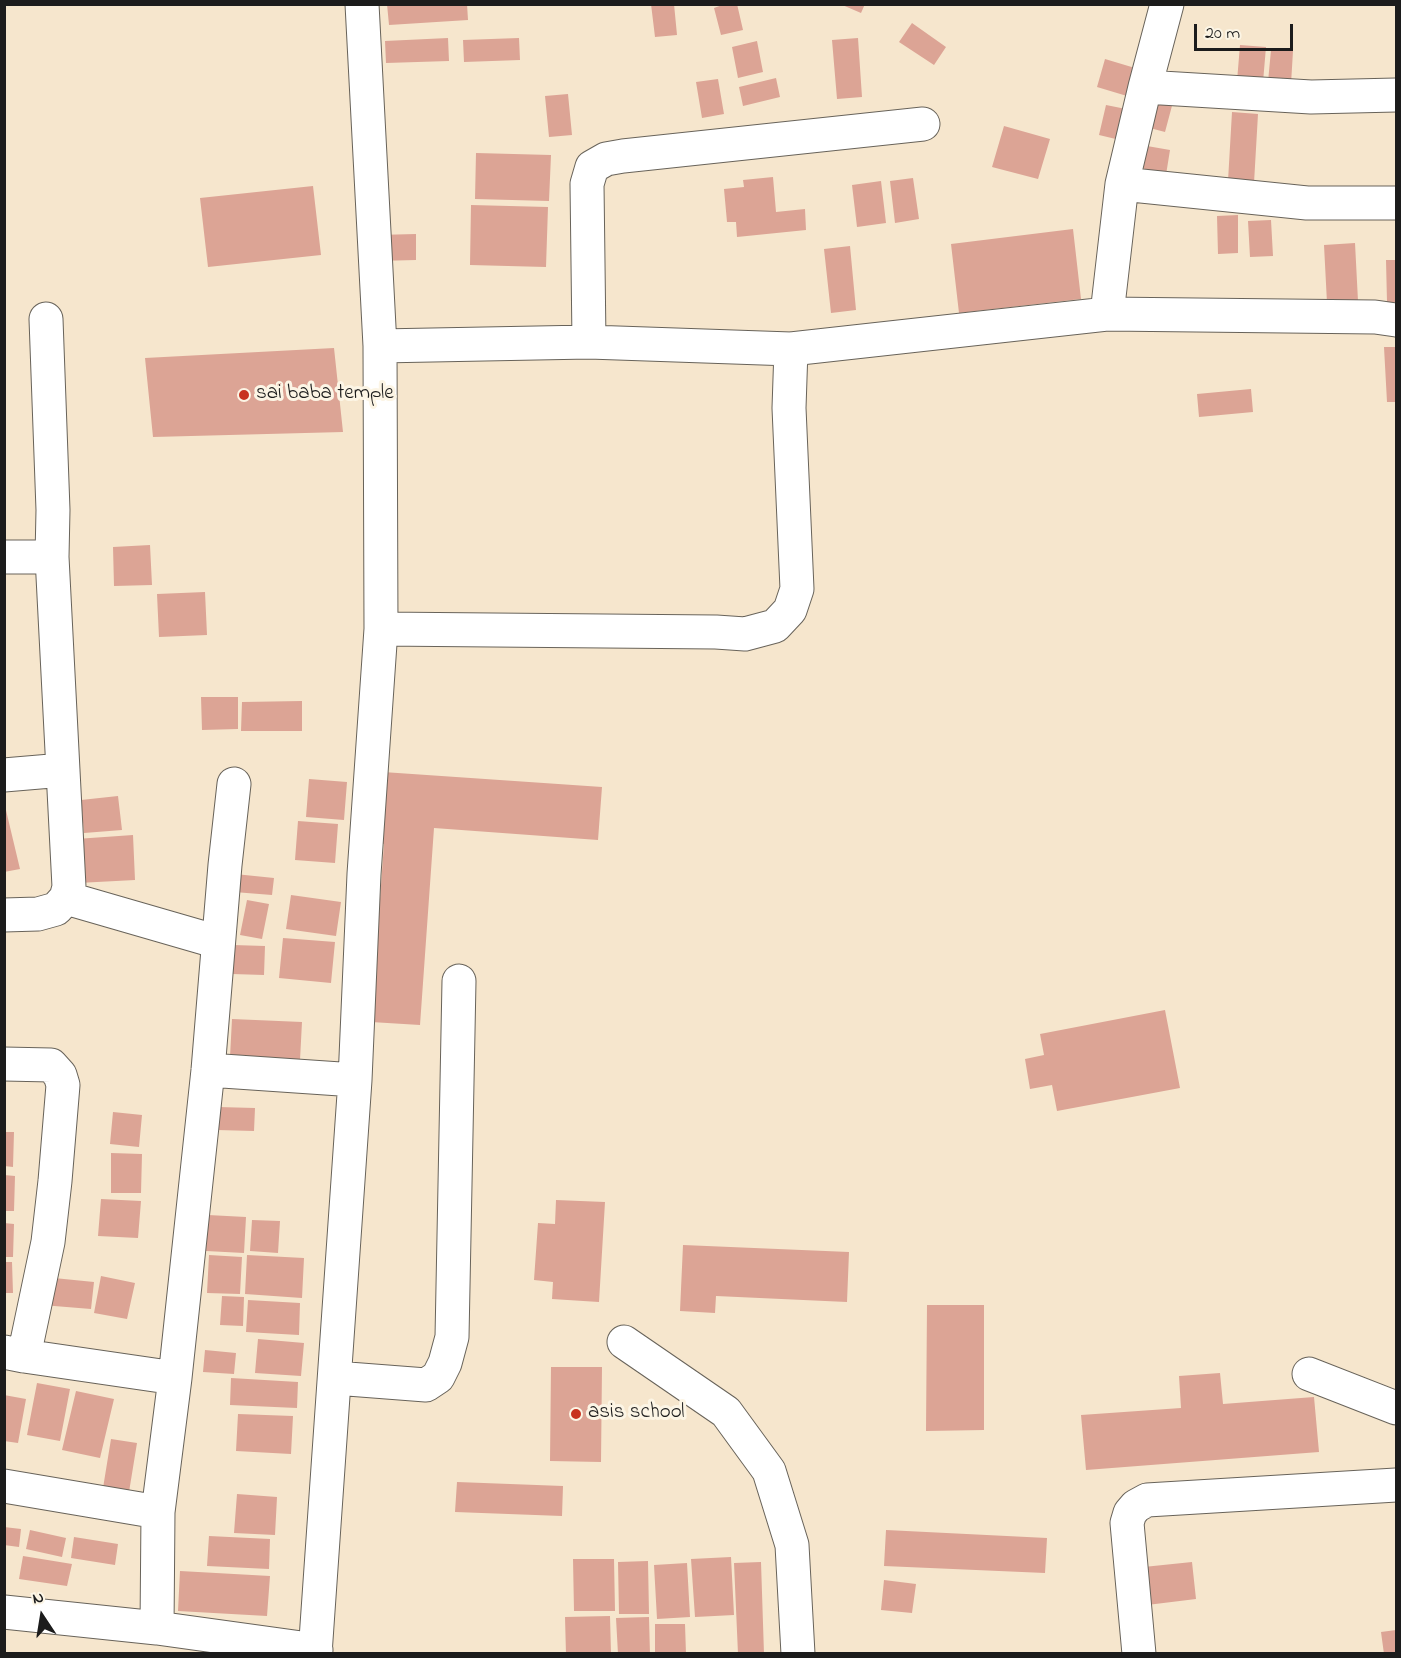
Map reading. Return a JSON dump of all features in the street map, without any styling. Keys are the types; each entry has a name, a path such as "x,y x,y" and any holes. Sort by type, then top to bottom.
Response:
{"street":[{"path":"4,1612 157,1628 315,1652 356,1080 364,874 381,629 380,346 362,4"},
{"path":"1107,315 1122,184 1167,4"},
{"path":"1145,87 1311,97 1396,95"},
{"path":"589,342 587,184 592,167 606,159 622,156 923,124"},
{"path":"1122,184 1307,203 1396,203"},
{"path":"380,346 589,342 791,350 1107,315 1375,317 1396,320"},
{"path":"4,915 38,914 56,909 66,898 69,887 52,557 53,510 46,319"},
{"path":"381,629 745,634 775,626 790,610 796,589 789,408 791,350"},
{"path":"4,557 52,557"},
{"path":"4,775 63,770"},
{"path":"157,1628 158,1512 175,1378 208,1070 234,784"},
{"path":"66,898 218,942"},
{"path":"335,1378 426,1385 438,1377 445,1363 452,1337 459,981"},
{"path":"4,1064 51,1065 60,1075 63,1086 48,1242 14,1354 175,1378"},
{"path":"208,1070 356,1080"},
{"path":"624,1342 726,1412 768,1471 792,1545 798,1653"},
{"path":"1310,1374 1396,1408"},
{"path":"1139,1653 1127,1523 1130,1513 1136,1506 1147,1500 1396,1485"},
{"path":"4,1486 158,1512"}],"building":[{"path":"387,4 467,4 468,20 389,25"},
{"path":"651,4 674,4 677,35 655,37"},
{"path":"725,4 737,4 743,30 721,35 714,8"},
{"path":"840,4 865,4 861,13"},
{"path":"912,23 946,47 934,65 899,42"},
{"path":"448,38 449,61 386,63 385,41"},
{"path":"519,38 520,60 464,62 463,40"},
{"path":"858,38 862,97 837,99 832,40"},
{"path":"757,41 763,72 738,78 732,47"},
{"path":"1240,45 1266,47 1263,82 1237,81"},
{"path":"1271,50 1293,51 1291,84 1268,82"},
{"path":"1105,59 1135,68 1127,96 1097,87"},
{"path":"776,78 780,97 743,106 739,87"},
{"path":"718,79 724,114 702,118 696,82"},
{"path":"568,94 572,135 549,137 545,96"},
{"path":"1154,97 1173,102 1165,132 1146,127"},
{"path":"1106,105 1126,109 1120,140 1099,135"},
{"path":"1232,112 1258,114 1254,183 1228,181"},
{"path":"1004,126 1050,139 1038,179 992,167"},
{"path":"1147,146 1170,150 1165,181 1142,178"},
{"path":"476,153 551,155 549,201 475,199"},
{"path":"773,177 776,212 805,209 806,230 737,237 736,222 727,222 724,189 744,187 743,180"},
{"path":"913,178 919,219 895,223 890,181"},
{"path":"881,181 886,223 857,227 852,185"},
{"path":"313,186 321,255 208,267 200,198"},
{"path":"471,205 548,207 546,267 470,265"},
{"path":"1238,215 1238,253 1218,254 1217,216"},
{"path":"1271,220 1273,256 1250,257 1248,221"},
{"path":"1073,229 1081,299 959,313 951,244"},
{"path":"416,234 416,260 377,261 377,235"},
{"path":"1355,243 1358,301 1327,303 1324,245"},
{"path":"850,246 856,310 831,313 824,249"},
{"path":"1386,260 1396,260 1396,302 1387,302"},
{"path":"1384,347 1396,347 1396,402 1387,402"},
{"name":"sai baba temple","path":"334,348 343,432 153,437 145,358"},
{"path":"1251,389 1253,412 1199,417 1197,394"},
{"path":"150,545 152,585 114,586 113,547"},
{"path":"205,592 207,635 159,637 157,594"},
{"path":"201,697 238,697 238,729 202,730"},
{"path":"302,701 302,731 241,731 242,702"},
{"path":"383,772 602,787 598,840 434,828 420,1025 371,1022 384,844 377,843"},
{"path":"309,779 347,782 344,820 306,817"},
{"path":"118,796 122,830 84,833 81,800"},
{"path":"4,807 20,869 4,872"},
{"path":"298,821 338,824 335,863 295,860"},
{"path":"133,835 135,880 78,883 76,839"},
{"path":"235,874 274,878 272,895 234,892"},
{"path":"291,895 341,902 336,936 286,929"},
{"path":"247,900 269,904 262,939 240,935"},
{"path":"283,938 335,942 331,983 279,978"},
{"path":"233,945 265,946 264,975 232,974"},
{"path":"1165,1010 1180,1088 1057,1111 1052,1085 1030,1089 1025,1059 1044,1055 1040,1034"},
{"path":"232,1019 302,1022 300,1060 230,1057"},
{"path":"218,1107 255,1108 254,1131 217,1130"},
{"path":"113,1112 142,1115 139,1147 110,1144"},
{"path":"4,1132 14,1132 13,1167 4,1166"},
{"path":"111,1153 142,1154 141,1193 111,1193"},
{"path":"4,1175 15,1176 14,1211 4,1211"},
{"path":"101,1199 141,1201 138,1238 98,1236"},
{"path":"556,1200 605,1202 599,1302 552,1299 553,1282 534,1280 538,1223 555,1224"},
{"path":"208,1215 246,1217 244,1253 206,1251"},
{"path":"252,1220 280,1221 278,1253 250,1251"},
{"path":"4,1223 14,1224 13,1257 4,1257"},
{"path":"683,1245 849,1252 847,1302 716,1296 715,1313 680,1311"},
{"path":"209,1255 242,1257 240,1294 207,1293"},
{"path":"247,1255 304,1258 302,1298 245,1294"},
{"path":"4,1262 12,1262 13,1293 4,1293"},
{"path":"101,1276 135,1283 127,1319 94,1313"},
{"path":"44,1277 94,1282 91,1309 42,1305"},
{"path":"222,1296 244,1297 243,1326 220,1325"},
{"path":"248,1300 300,1303 299,1335 246,1332"},
{"path":"927,1305 984,1305 984,1430 926,1431"},
{"path":"258,1339 304,1343 301,1376 255,1373"},
{"path":"205,1350 236,1353 234,1374 203,1372"},
{"name":"asis school","path":"551,1367 602,1367 601,1462 550,1461"},
{"path":"1220,1373 1223,1404 1314,1397 1319,1452 1086,1470 1081,1415 1181,1408 1179,1376"},
{"path":"231,1378 298,1382 297,1408 230,1405"},
{"path":"37,1383 70,1389 60,1441 27,1435"},
{"path":"76,1391 114,1399 100,1458 62,1450"},
{"path":"4,1395 26,1399 18,1443 4,1441"},
{"path":"238,1414 293,1416 291,1454 236,1451"},
{"path":"111,1439 137,1443 129,1492 103,1488"},
{"path":"457,1482 563,1486 562,1516 455,1512"},
{"path":"237,1494 277,1497 275,1535 234,1533"},
{"path":"4,1527 21,1529 19,1547 4,1545"},
{"path":"30,1530 66,1538 62,1557 26,1549"},
{"path":"886,1530 1047,1538 1045,1573 884,1566"},
{"path":"209,1536 270,1539 269,1569 207,1566"},
{"path":"74,1537 118,1544 115,1565 71,1558"},
{"path":"23,1556 72,1564 67,1586 19,1579"},
{"path":"731,1557 734,1615 695,1617 691,1559"},
{"path":"573,1559 614,1559 615,1611 574,1611"},
{"path":"648,1561 649,1614 619,1614 618,1562"},
{"path":"761,1562 764,1654 738,1654 734,1563"},
{"path":"1192,1562 1196,1599 1139,1606 1134,1568"},
{"path":"687,1563 690,1617 657,1619 654,1565"},
{"path":"180,1571 270,1576 267,1616 178,1611"},
{"path":"884,1580 916,1584 912,1613 881,1610"},
{"path":"610,1616 611,1654 566,1654 565,1617"},
{"path":"649,1617 650,1654 618,1654 616,1618"},
{"path":"655,1624 685,1624 686,1654 655,1654"},
{"path":"1396,1630 1396,1654 1384,1654 1381,1632"}],"place":[{"name":"sai baba temple","path":"244,395"},
{"name":"asis school","path":"576,1414"}]}
